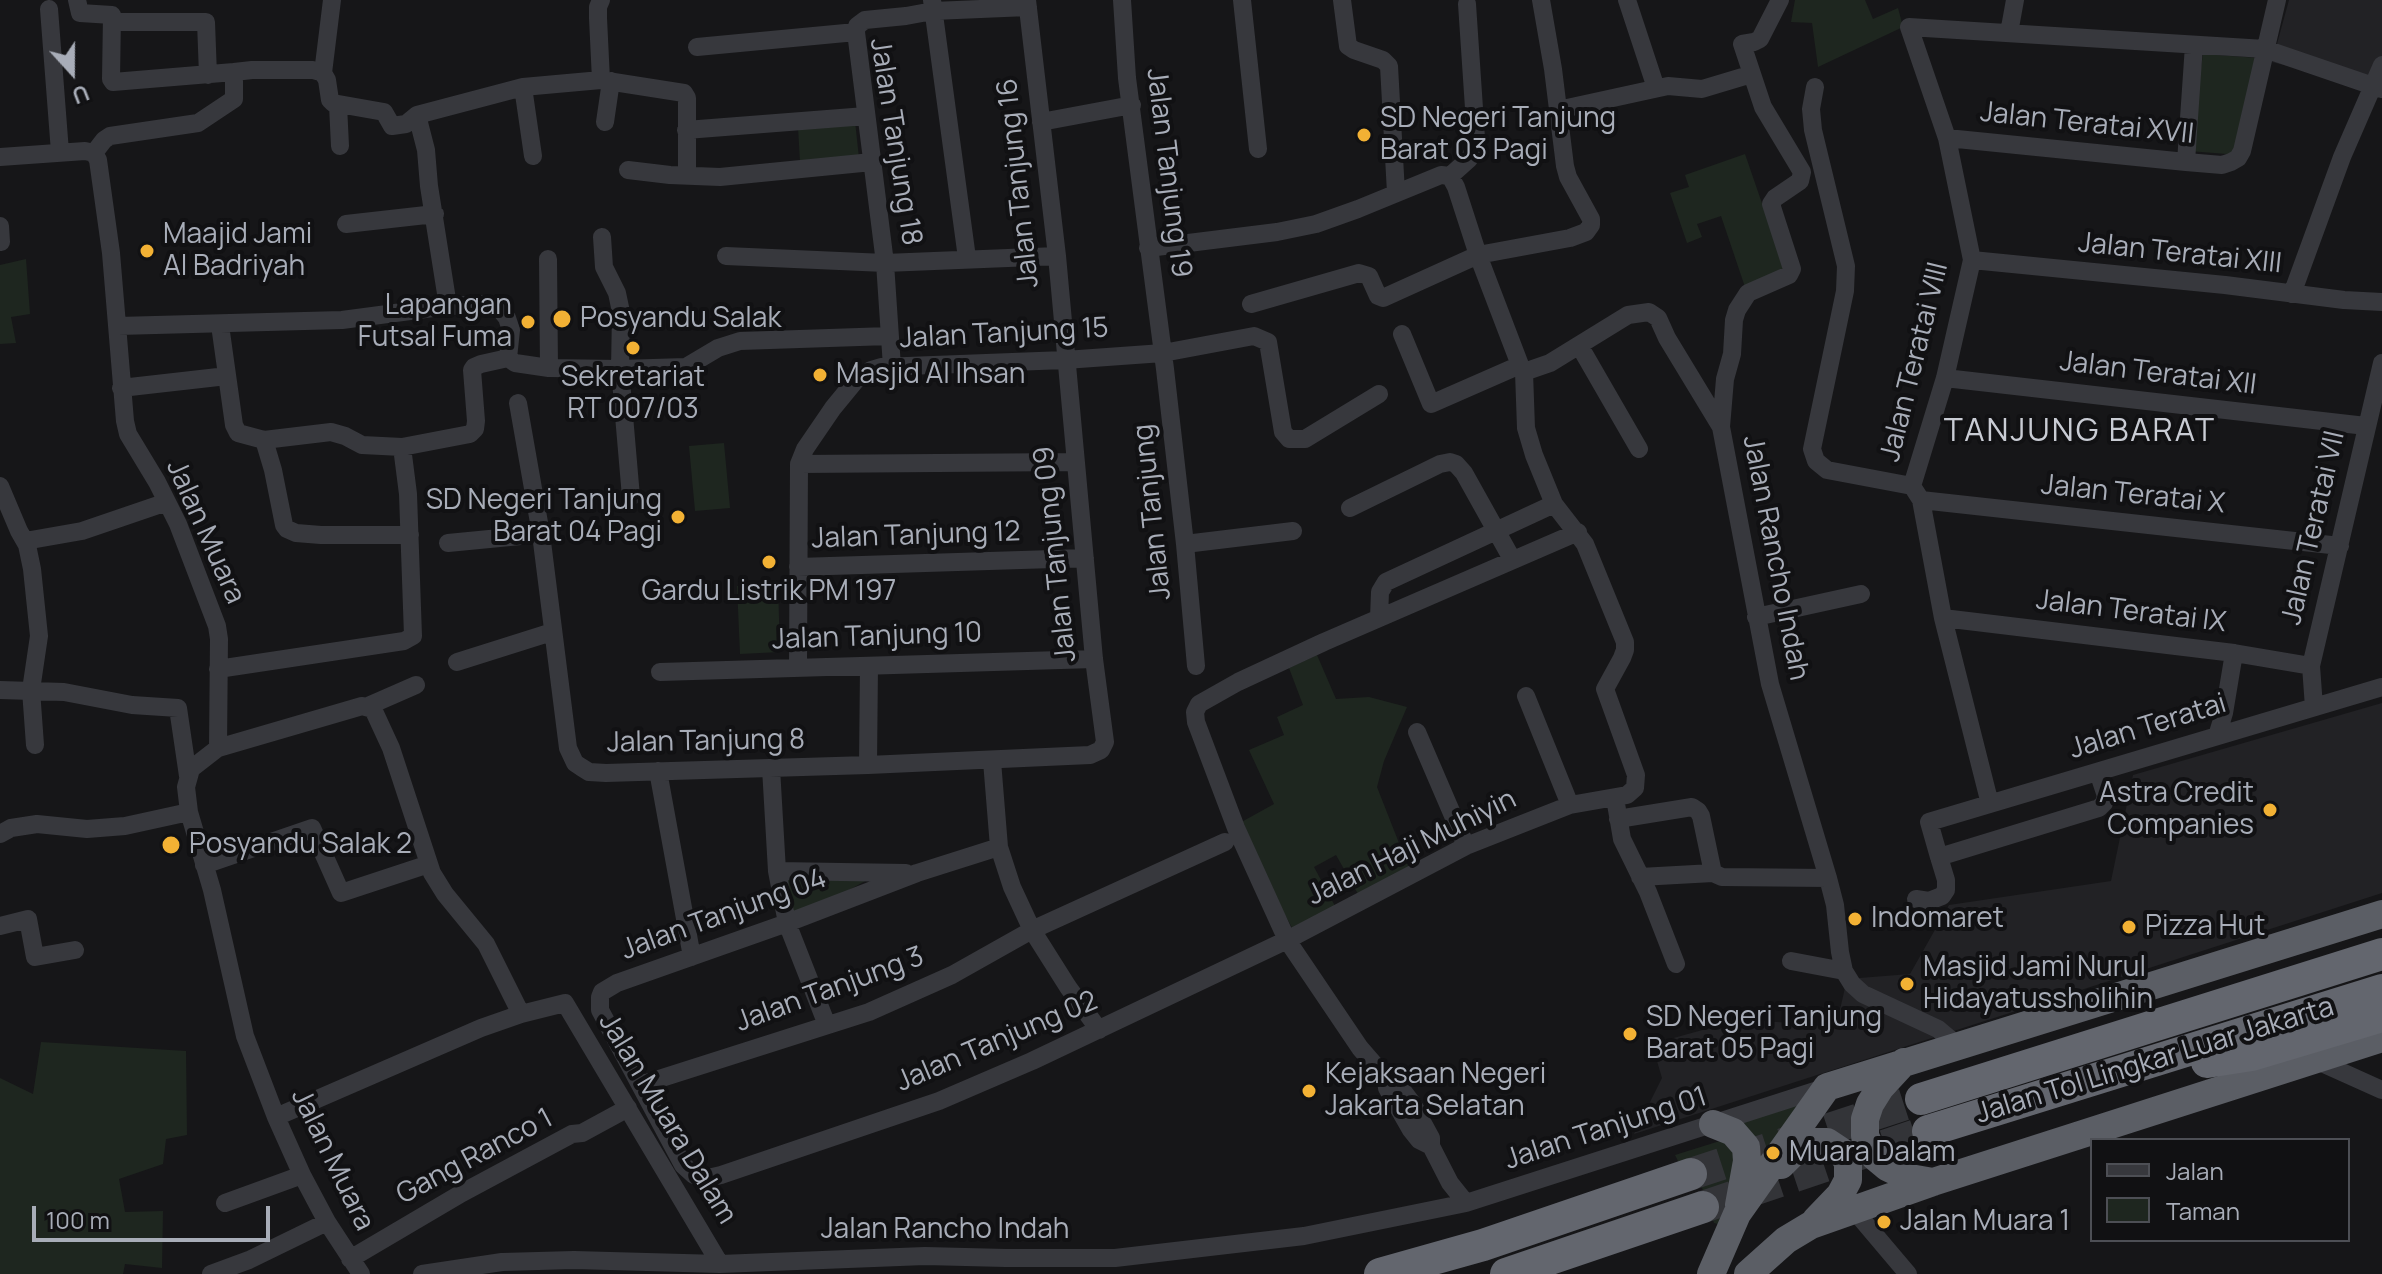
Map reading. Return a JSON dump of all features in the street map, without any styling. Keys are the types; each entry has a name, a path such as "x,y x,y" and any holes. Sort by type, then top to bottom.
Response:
{"highway":[{"path":"1711,1274 1739,1210 1827,1087 2382,914"},
{"name":"Jalan Tol Lingkar Luar Jakarta","path":"1921,1099 2382,954"},
{"name":"Jalan Tol Lingkar Luar Jakarta","path":"1928,1131 2382,990"},
{"path":"2103,1078 2252,1055 2382,1016"},
{"path":"1748,1274 1786,1240 1811,1225 1853,1209 2382,1038"},
{"path":"1904,1061 1870,1104 1865,1119 1865,1136 1875,1157 1887,1167 1910,1178 1933,1182"},
{"path":"1713,1124 1738,1135 1747,1151 1739,1210"},
{"path":"1739,1210 1798,1148 1815,1142 1827,1142 1837,1147 1846,1158 1848,1180 1840,1195 1811,1225"},
{"path":"1380,1274 1483,1245 1691,1174"},
{"path":"1506,1274 1703,1207"}],"street":[{"path":"77,0 80,13 111,14 113,82 252,70 313,70 323,73"},
{"path":"332,0 323,73 330,100 338,105 384,112 392,126 406,124 417,115 523,87 606,80 680,92 687,98 687,175"},
{"path":"601,0 598,18 606,80 605,122"},
{"name":"Jalan Tanjung 19","path":"1122,0 1127,78 1163,353"},
{"path":"1242,0 1258,149"},
{"path":"1342,0 1348,46 1383,60 1389,66 1396,193"},
{"path":"1251,304 1359,273 1369,276 1378,296 1383,298 1478,255 1570,238 1589,229 1591,219 1565,166 1541,0"},
{"path":"1627,0 1656,88"},
{"path":"1721,427 1735,316 1748,293 1791,272 1771,204 1800,181 1802,172 1763,107 1742,44 1760,39 1780,0"},
{"path":"2015,0 2009,33 2265,49 2377,87"},
{"path":"2265,49 2277,0"},
{"path":"856,32 857,26 865,20 906,16 930,8 1027,3"},
{"name":"Jalan Tanjung 16","path":"1027,3 1057,256 1065,360"},
{"path":"1148,248 1277,232 1316,224 1441,175 1450,176 1469,159 1476,138 1467,4"},
{"path":"930,8 967,258"},
{"path":"49,9 60,152"},
{"path":"112,22 206,22 208,75"},
{"name":"Jalan Teratai VIII","path":"1990,804 1943,618 1916,493 1972,260 1947,138 1909,27 2009,33"},
{"name":"Jalan Tanjung 18","path":"697,47 856,32 885,263 892,367"},
{"path":"2186,162 2194,45"},
{"name":"Jalan Teratai XVII","path":"1947,138 2222,165 2238,158 2242,151 2265,49"},
{"path":"2292,294 2342,157 2377,87 2382,65"},
{"path":"0,157 60,152 94,153 110,136 198,123 234,99 234,72"},
{"path":"1558,110 1656,88 1676,86 1702,89 1752,74"},
{"path":"523,87 533,156"},
{"name":"Jalan Teratai X","path":"1815,87 1811,109 1813,130 1846,266 1845,291 1812,449 1816,461 1827,470 1916,493 2340,546"},
{"path":"338,105 340,146"},
{"path":"1041,122 1132,105"},
{"path":"417,115 426,150 448,306"},
{"path":"686,130 866,116"},
{"name":"Jalan Muara","path":"94,153 101,171 128,434 167,502 217,626 218,748"},
{"path":"628,170 720,177 872,162"},
{"path":"1450,176 1522,369 1526,428 1554,504 1585,544 1625,642 1622,658 1605,689 1637,782 1627,795 1615,798 1618,819 1622,839 1648,892 1676,964"},
{"path":"346,224 435,214"},
{"path":"0,226 1,242"},
{"path":"602,237 604,267 617,293 621,312 620,369 631,497"},
{"path":"726,256 885,263 1057,256"},
{"path":"548,259 549,368"},
{"name":"Jalan Teratai XIII","path":"1972,260 2382,302"},
{"path":"118,326 342,320 486,304 499,308 507,318 511,330 508,358"},
{"name":"Jalan Rancho Indah","path":"1402,334 1431,404 1522,369 1550,363 1628,315 1654,313 1721,427 1773,698 1828,878 1844,971"},
{"path":"220,325 234,425 238,433 264,440 331,432 362,445 402,447 473,432 476,421 472,370 481,364 508,358 515,363 549,368 686,367 718,348 740,341 889,336"},
{"name":"Jalan Tanjung 15","path":"799,464 813,437 856,380 871,370 892,367 1163,353 1248,335 1261,337 1268,342 1283,432 1289,439 1305,439 1379,394"},
{"path":"1579,345 1639,449"},
{"name":"Jalan Tanjung","path":"1163,353 1196,666"},
{"name":"Jalan Tanjung 09","path":"1065,360 1105,742"},
{"name":"Jalan Teratai VII","path":"2314,707 2311,666 2382,363"},
{"path":"121,388 227,376"},
{"name":"Jalan Teratai XII","path":"1945,378 2366,426"},
{"name":"Jalan Tanjung 8","path":"518,403 541,534 568,748 575,763 589,772 992,761 1090,755 1101,750 1105,742"},
{"path":"264,440 287,529 321,535 410,535"},
{"path":"218,669 410,639 414,631 410,535 402,447"},
{"path":"798,668 799,464 1075,462"},
{"path":"1350,508 1450,462 1459,466 1464,473 1512,559"},
{"path":"0,486 30,554 39,636 31,690 35,745"},
{"path":"25,541 102,526 167,502"},
{"path":"1379,618 1380,592 1386,582 1554,504"},
{"path":"1185,544 1293,531"},
{"path":"1466,1203 1450,1183 1412,1103 1396,1082 1386,1078 1360,1048 1287,940 1236,828 1195,712 1199,704 1238,682 1578,532"},
{"path":"448,543 541,534"},
{"name":"Jalan Tanjung 12","path":"798,567 1085,558"},
{"path":"1756,617 1861,594"},
{"name":"Jalan Teratai IX","path":"1943,618 2234,653 2311,666"},
{"path":"457,662 552,632"},
{"path":"2217,736 2234,653"},
{"name":"Jalan Tanjung 10","path":"660,672 1094,659"},
{"path":"868,765 869,666"},
{"path":"188,776 197,763 218,748 368,706 416,685"},
{"name":"Jalan Teratai","path":"1939,857 1929,822 2382,687"},
{"path":"0,690 31,690"},
{"name":"Jalan Muara","path":"31,690 64,692 132,705 178,708 188,776 189,812 245,1036 302,1175 355,1266"},
{"path":"1526,696 1570,805"},
{"path":"276,1117 481,1028 521,1014 486,944 445,894 429,864 391,748 375,712 368,706"},
{"path":"1417,732 1466,846"},
{"path":"992,761 999,847 1012,887 1032,930 1099,1030"},
{"path":"771,768 777,871 787,923 827,1025"},
{"path":"658,771 692,957"},
{"path":"1916,899 1936,899 1946,890 1939,857 2099,808 2106,796 2098,772"},
{"name":"Jalan Haji Muhiyin","path":"1287,940 1466,846 1570,805 1615,798"},
{"path":"1618,819 1692,807 1701,816 1713,873"},
{"path":"0,834 11,828 37,824 87,829 125,826 189,812"},
{"path":"204,865 312,828 341,893 429,864"},
{"name":"Jalan Tanjung 3","path":"640,1085 869,1012 952,975 1032,930 1225,842"},
{"name":"Jalan Tanjung 04","path":"721,1175 708,1178 694,1175 683,1165 600,1010 600,997 608,987 917,873 999,847"},
{"path":"777,871 917,873"},
{"path":"1640,877 1713,873 1722,877 1828,878"},
{"path":"0,926 28,919 35,957 75,950"},
{"name":"Jalan Tanjung 02","path":"721,1175 939,1101 1099,1030 1287,940"},
{"path":"1791,961 1844,971 1863,994 1938,1029 1957,1045"},
{"name":"Jalan Muara Dalam","path":"521,1014 565,1003 720,1264"},
{"path":"2313,1059 2382,1090"},
{"name":"Jalan Tanjung 01","path":"1466,1203 1827,1087"},
{"name":"Gang Ranco 1","path":"355,1266 462,1193 628,1108"},
{"path":"225,1203 302,1175"},
{"name":"Jalan Rancho Indah","path":"422,1274 502,1262 574,1260 804,1266 925,1256 1115,1258 1304,1236 1466,1203"},
{"path":"1853,1209 1908,1274"},
{"path":"211,1274 249,1260 327,1222"}],"shaded area":[{"path":"2289,0 2382,0 2382,92 2272,62"},
{"path":"2382,703 2382,893 1634,1134 1662,1078 1652,1044 1742,1019 1836,1027 1847,979 1910,974 1949,905 2111,881 2133,775"}],"green space":[{"path":"1795,0 1865,0 1873,19 1898,8 1903,27 1818,67 1812,23 1791,22"},
{"path":"2203,54 2258,58 2239,155 2189,151"},
{"path":"855,121 859,158 800,162 798,127"},
{"path":"1745,154 1786,273 1745,287 1721,216 1697,224 1702,237 1687,243 1670,193 1689,187 1685,175"},
{"path":"26,259 30,314 11,317 16,343 0,344 0,265"},
{"path":"724,443 730,508 695,511 689,446"},
{"path":"778,584 780,652 740,654 737,586"},
{"path":"1317,655 1336,699 1369,697 1407,707 1384,761 1377,787 1410,871 1358,894 1336,855 1314,867 1335,906 1296,935 1236,825 1274,804 1249,750 1284,735 1277,717 1303,705 1289,668"},
{"path":"786,878 867,880 792,922"},
{"path":"41,1042 186,1051 187,1135 166,1139 163,1164 119,1179 125,1212 163,1211 162,1268 125,1264 123,1274 0,1274 0,1078 33,1094"},
{"path":"1812,1101 1758,1163 1739,1118"},
{"path":"1723,1140 1734,1148 1739,1181 1718,1224 1714,1223 1700,1182 1681,1167 1675,1155"}],"tunnel":[{"path":"1691,1174 1921,1099"},
{"path":"1703,1207 1928,1131"}],"place":[{"name":"SD Negeri Tanjung Barat 03 Pagi","path":"1364,135"},
{"name":"Maajid Jami Al Badriyah","path":"147,251"},
{"name":"Posyandu Salak","path":"562,319"},
{"name":"Lapangan Futsal Fuma","path":"528,322"},
{"name":"Sekretariat RT 007/03","path":"633,348"},
{"name":"Masjid Al Ihsan","path":"820,375"},
{"name":"SD Negeri Tanjung Barat 04 Pagi","path":"678,517"},
{"name":"Gardu Listrik PM 197","path":"769,562"},
{"name":"Astra Credit Companies","path":"2270,810"},
{"name":"Posyandu Salak 2","path":"171,845"},
{"name":"Indomaret","path":"1855,919"},
{"name":"Pizza Hut","path":"2129,927"},
{"name":"Masjid Jami Nurul Hidayatussholihin","path":"1907,984"},
{"name":"SD Negeri Tanjung Barat 05 Pagi","path":"1630,1034"},
{"name":"Kejaksaan Negeri Jakarta Selatan","path":"1309,1091"},
{"name":"Muara Dalam","path":"1773,1153"},
{"name":"Jalan Muara 1","path":"1884,1222"}],"district":[{"name":"TANJUNG BARAT","path":"2080,432"}]}
